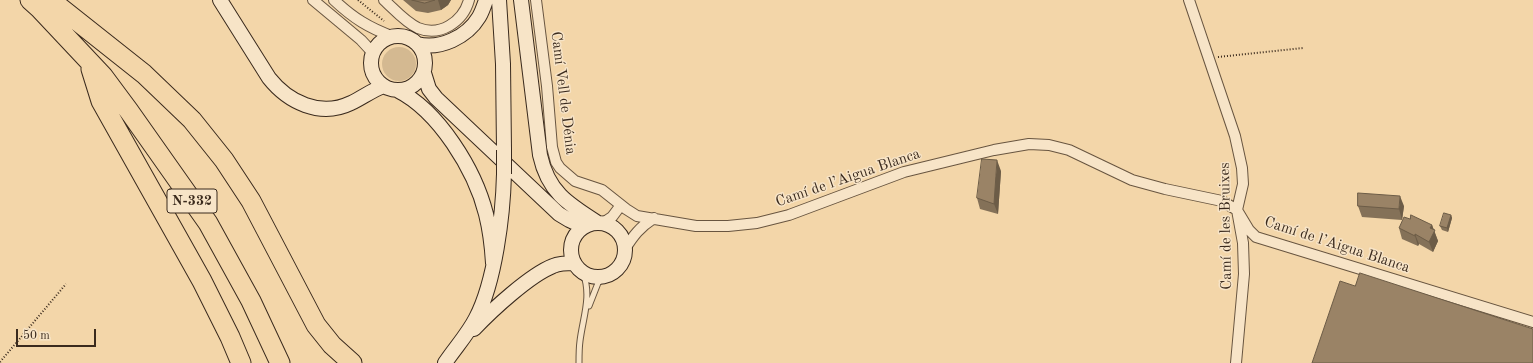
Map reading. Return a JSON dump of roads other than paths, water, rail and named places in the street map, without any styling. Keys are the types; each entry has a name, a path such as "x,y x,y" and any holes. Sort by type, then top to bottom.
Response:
{"highway":[{"name":"N-332","path":"30,0 103,76 208,223 251,301 278,358"},
{"path":"48,0 57,5 144,74 192,120 224,160 251,202 316,325 332,345 352,363"},
{"path":"88,60 102,101 202,281 230,337 241,363"}],"main road":[{"path":"220,0 260,65 278,89 286,96 305,105 326,109 344,106 360,98 418,81 424,73"},
{"path":"360,98 367,90 371,81 373,53 381,42 397,36 407,38 418,44 429,46 438,45 464,34 474,25 480,16 486,0"},
{"path":"459,345 477,318 485,297 493,263 501,210 504,150 503,64 499,0"},
{"path":"444,363 482,321 528,282 554,265 561,263 579,268 590,276 604,276 610,274 619,266 625,249 624,242 616,230 577,210 565,201 551,184 543,167 540,155 521,0"},
{"path":"418,44 424,54 424,73 429,89 436,98 560,214 568,220 584,227"},
{"path":"372,71 379,82 397,88 423,92 436,98"},
{"path":"397,88 434,120 450,140 464,162 477,189 486,213 492,240 493,263"},
{"path":"560,214 573,238"},
{"path":"579,268 571,251 573,238 584,227 600,223"}],"street":[{"path":"313,0 361,40 373,53"},
{"path":"334,0 362,23 397,36"},
{"path":"384,0 409,22 418,28 425,30 437,30 454,24 462,14 469,0"},
{"name":"Camí Vell de Dénia","path":"536,0 552,147 556,162 560,168 575,181 602,190 621,206 637,216"},
{"name":"Camí de les Bruixes","path":"1189,0 1235,136 1243,184 1237,210 1243,243 1244,274 1236,363"},
{"name":"Camí de l’Aigua Blanca","path":"637,216 696,226 728,226 757,223 789,215 904,172 994,150 1029,144 1049,145 1069,150 1132,180 1165,189 1222,200 1237,210 1256,237 1533,322"},
{"path":"600,223 612,217 621,206"},
{"path":"625,249 634,234 637,225 637,216"},
{"path":"634,234 643,225 654,218"}],"lane":[{"path":"579,268 587,288 588,300 580,342 579,363"},
{"path":"586,314 598,283 604,276"}]}
